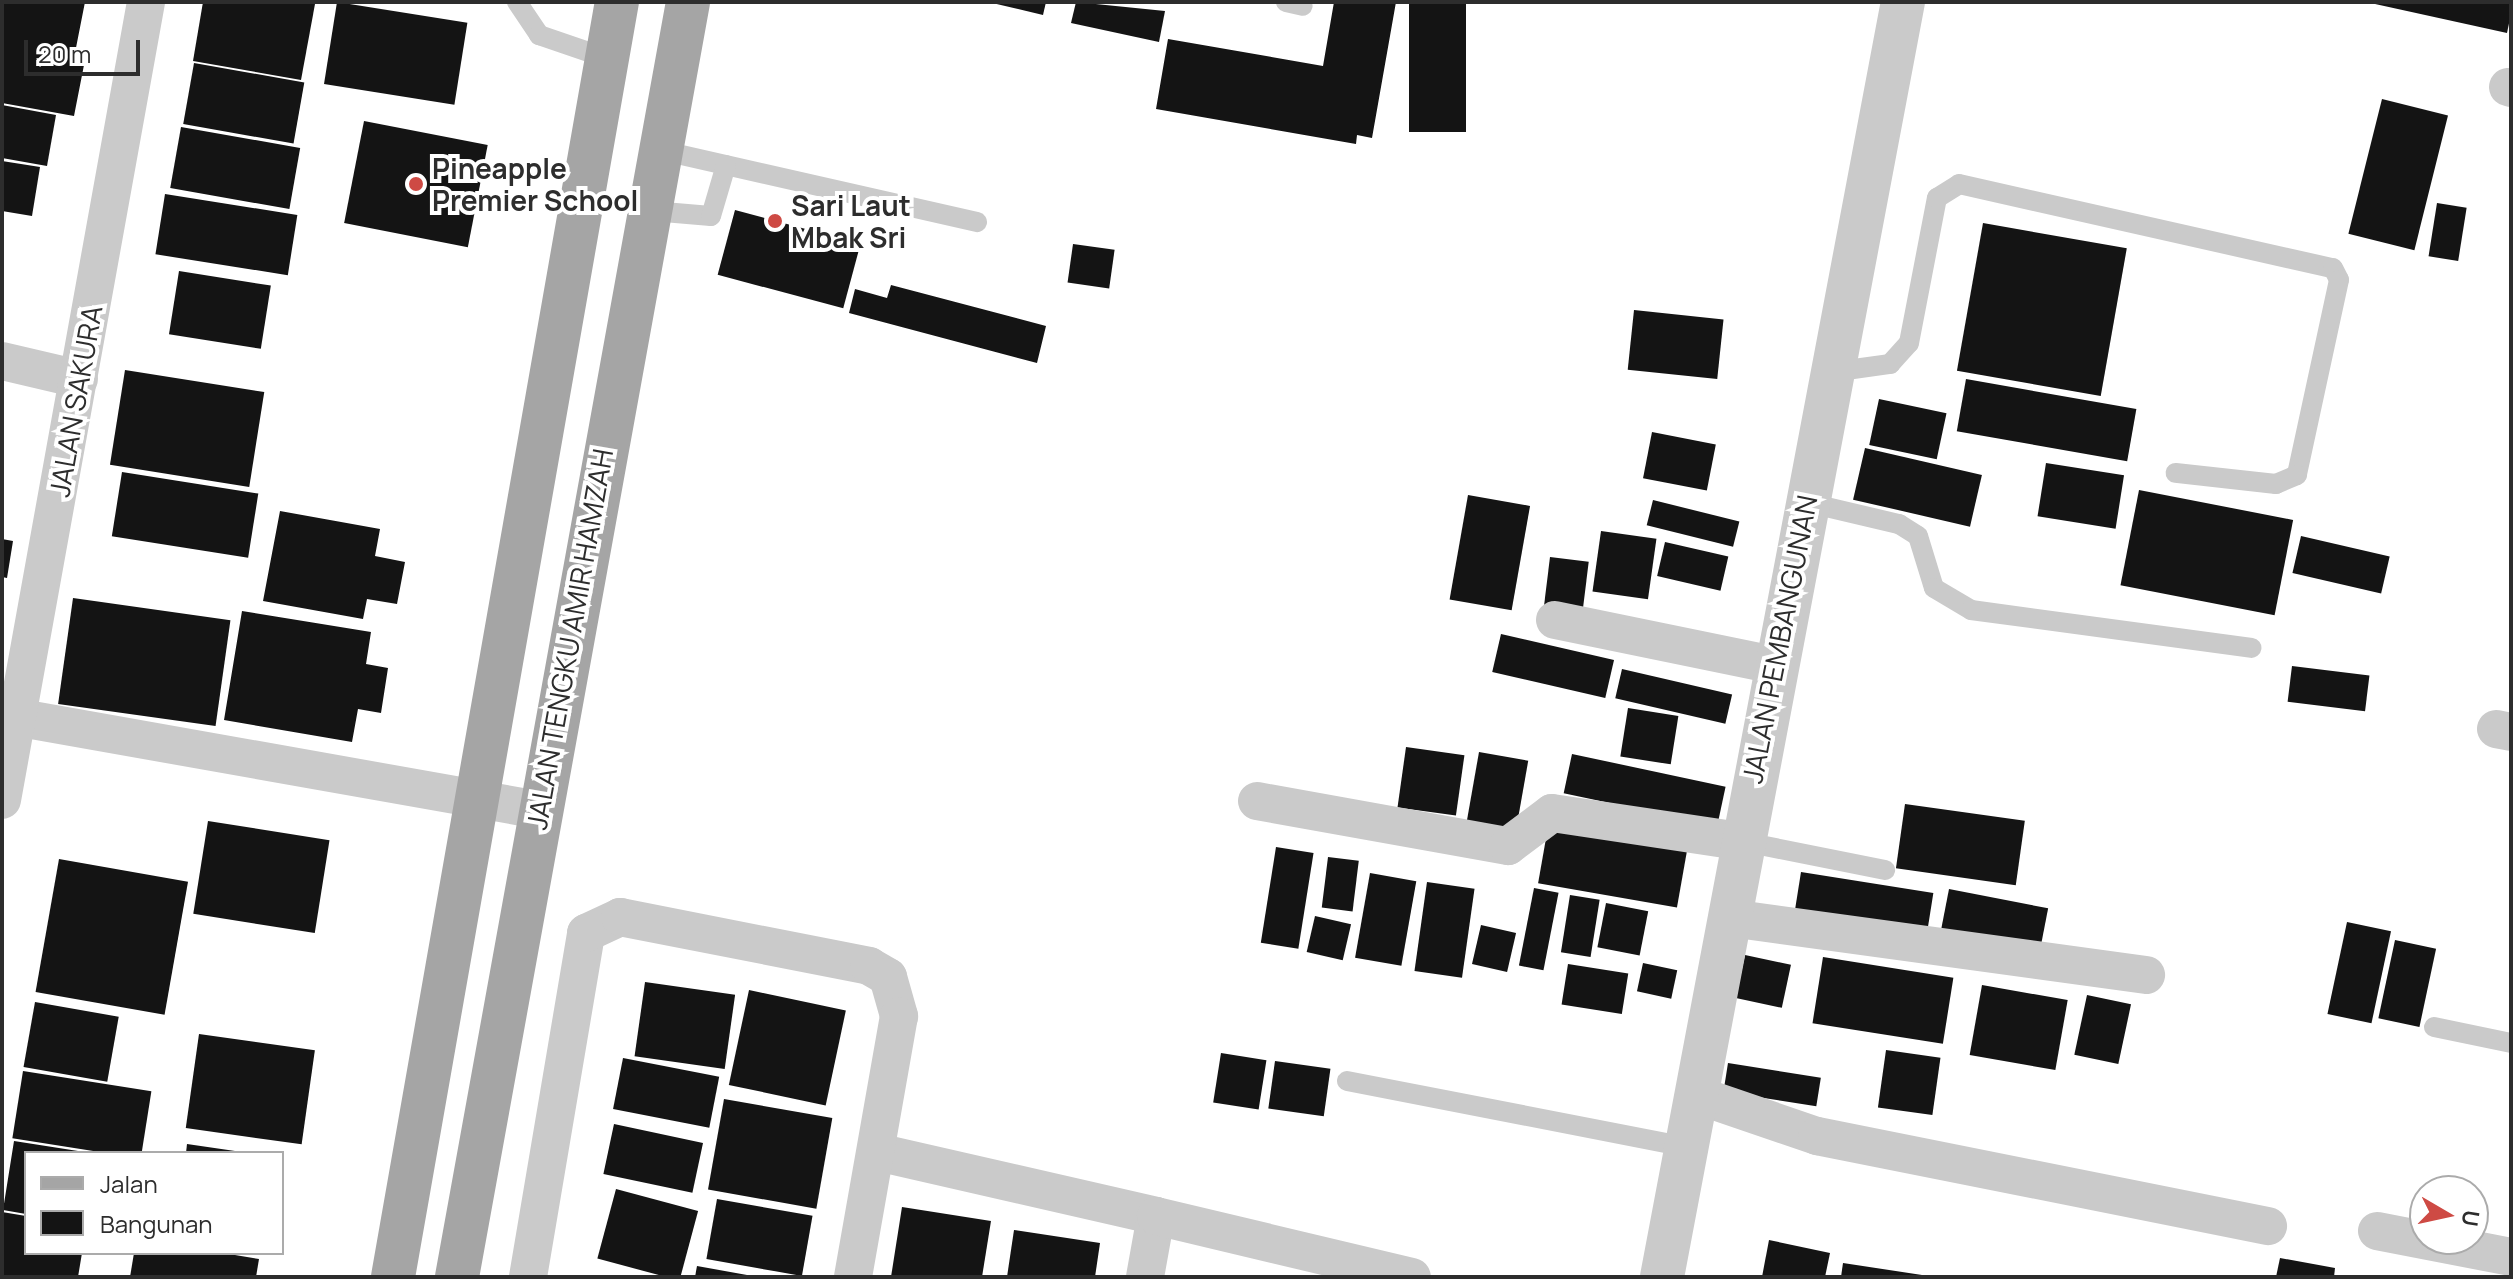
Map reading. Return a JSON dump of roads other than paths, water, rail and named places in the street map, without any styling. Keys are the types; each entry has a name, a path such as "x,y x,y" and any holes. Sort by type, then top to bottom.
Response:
{"main road":[{"path":"393,1277 480,800 617,2"},
{"name":"JALAN TENGKU AMIR HAMZAH","path":"457,1277 539,810 664,151 688,2"}],"street":[{"name":"JALAN SAKURA","path":"2,800 146,2"},
{"name":"JALAN PEMBANGUNAN","path":"1662,1277 1730,918 1740,841 1903,2"},
{"path":"2,361 79,379"},
{"path":"1555,620 1775,665"},
{"path":"15,717 539,810"},
{"path":"1257,801 1508,846 1552,813 1740,841"},
{"path":"528,1277 586,933 601,920 620,917 869,966 888,977 899,1016 853,1277"},
{"path":"1730,918 2146,975"},
{"path":"1697,1095 1817,1136 2268,1226"},
{"path":"877,1152 1412,1277"},
{"path":"1145,1277 1156,1216"},
{"path":"2377,1231 2511,1257"}],"lane":[{"path":"517,2 539,35 606,58"},
{"path":"664,151 977,222"},
{"path":"652,211 711,216 726,165"},
{"path":"1829,372 1890,364 1909,343 1937,198 1948,186 2333,268 2339,280 2297,475 2276,484 2176,473"},
{"path":"1805,502 1899,524 1918,536 1934,588 1971,610 2251,648"},
{"path":"1740,841 1885,870"},
{"path":"2434,1027 2511,1043"},
{"path":"1347,1081 1686,1147"}],"place":[{"name":"Pineapple Premier School","path":"416,184"},
{"name":"Sari Laut Mbak Sri","path":"775,221"}]}
